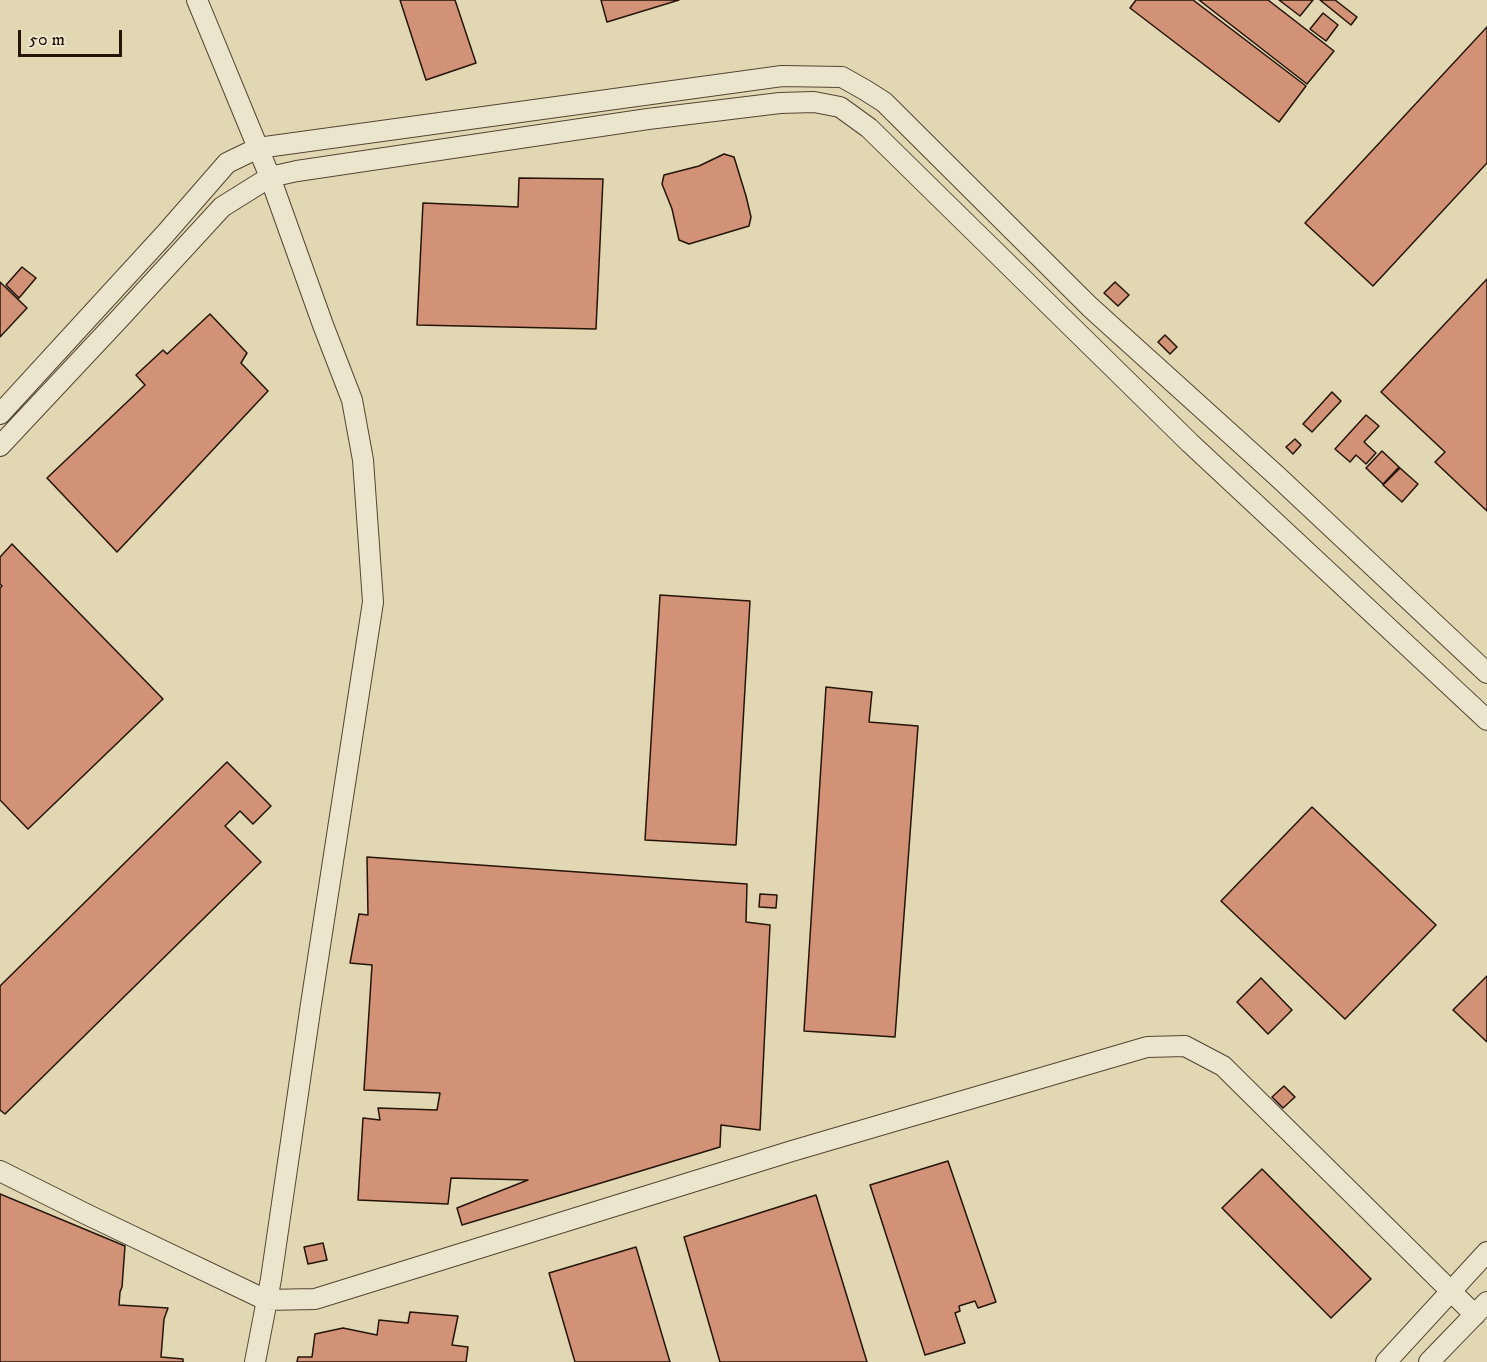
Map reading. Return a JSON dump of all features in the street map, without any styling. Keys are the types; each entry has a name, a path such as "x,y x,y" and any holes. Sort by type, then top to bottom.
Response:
{"street":[{"path":"197,0 270,177 352,400 363,460 373,602 271,1279 255,1362"},
{"path":"0,414 227,163 258,148 782,76 842,77 884,102 1090,307 1277,476 1487,673"},
{"path":"0,446 222,207 270,177 297,171 648,119 780,103 814,102 840,107 869,128 1190,443 1487,720"},
{"path":"0,1171 266,1300 315,1299 781,1154 1135,1050 1147,1047 1185,1046 1223,1066 1451,1291 1481,1308 1429,1362"},
{"path":"1386,1362 1487,1252"}],"building":[{"path":"400,0 455,0 476,63 426,80"},
{"path":"601,0 679,0 607,22"},
{"path":"1136,0 1193,0 1306,86 1279,122 1130,8"},
{"path":"1199,0 1268,0 1334,51 1307,84"},
{"path":"1279,0 1313,0 1300,16"},
{"path":"1320,0 1335,0 1357,17 1351,25"},
{"path":"1323,13 1338,25 1326,41 1310,29"},
{"path":"1487,27 1487,163 1373,286 1305,223"},
{"path":"724,154 734,157 751,217 749,226 689,244 679,240 672,209 662,184 664,175 699,166"},
{"path":"519,178 603,179 596,329 417,325 423,203 518,207"},
{"path":"22,267 36,278 19,298 6,285"},
{"path":"1487,279 1487,511 1435,462 1445,452 1381,392"},
{"path":"0,282 27,308 0,337"},
{"path":"1115,282 1129,295 1118,306 1104,293"},
{"path":"210,314 247,353 241,363 268,391 117,552 47,478 145,385 136,375 163,350 167,354"},
{"path":"1165,335 1177,347 1170,354 1158,342"},
{"path":"1332,392 1341,401 1312,432 1303,424"},
{"path":"1366,415 1379,426 1364,442 1376,453 1366,464 1356,455 1350,462 1335,449"},
{"path":"1295,439 1301,445 1293,454 1286,447"},
{"path":"1382,451 1399,467 1383,484 1366,468"},
{"path":"1400,468 1418,484 1402,502 1383,485"},
{"path":"12,544 163,699 28,829 0,800 0,588 2,586 0,584 0,557"},
{"path":"660,595 750,601 736,845 645,840"},
{"path":"826,687 872,692 869,722 918,726 895,1037 804,1031"},
{"path":"227,762 271,806 253,824 240,811 225,826 261,862 5,1114 0,1110 0,986"},
{"path":"1312,807 1436,925 1345,1019 1221,901"},
{"path":"367,857 747,884 746,922 770,925 760,1130 721,1125 720,1147 462,1225 457,1208 528,1180 451,1178 448,1204 358,1200 363,1118 380,1120 378,1108 437,1110 440,1093 364,1090 372,965 350,963 359,914 368,915"},
{"path":"760,894 777,895 776,908 759,907"},
{"path":"1487,976 1487,1042 1453,1010"},
{"path":"1261,978 1292,1010 1268,1034 1237,1002"},
{"path":"1284,1086 1295,1097 1283,1108 1272,1097"},
{"path":"948,1161 996,1302 978,1308 975,1301 959,1306 960,1311 955,1313 965,1343 925,1355 870,1185"},
{"path":"1262,1169 1371,1279 1331,1318 1222,1208"},
{"path":"0,1194 125,1246 119,1305 168,1308 164,1319 161,1357 183,1359 183,1362 0,1362"},
{"path":"816,1195 867,1362 720,1362 684,1237"},
{"path":"323,1243 327,1260 308,1264 304,1247"},
{"path":"636,1247 670,1362 575,1362 549,1273"},
{"path":"410,1312 458,1316 452,1345 468,1347 466,1362 297,1362 298,1357 312,1357 315,1334 343,1328 377,1335 379,1320 408,1323"}]}
